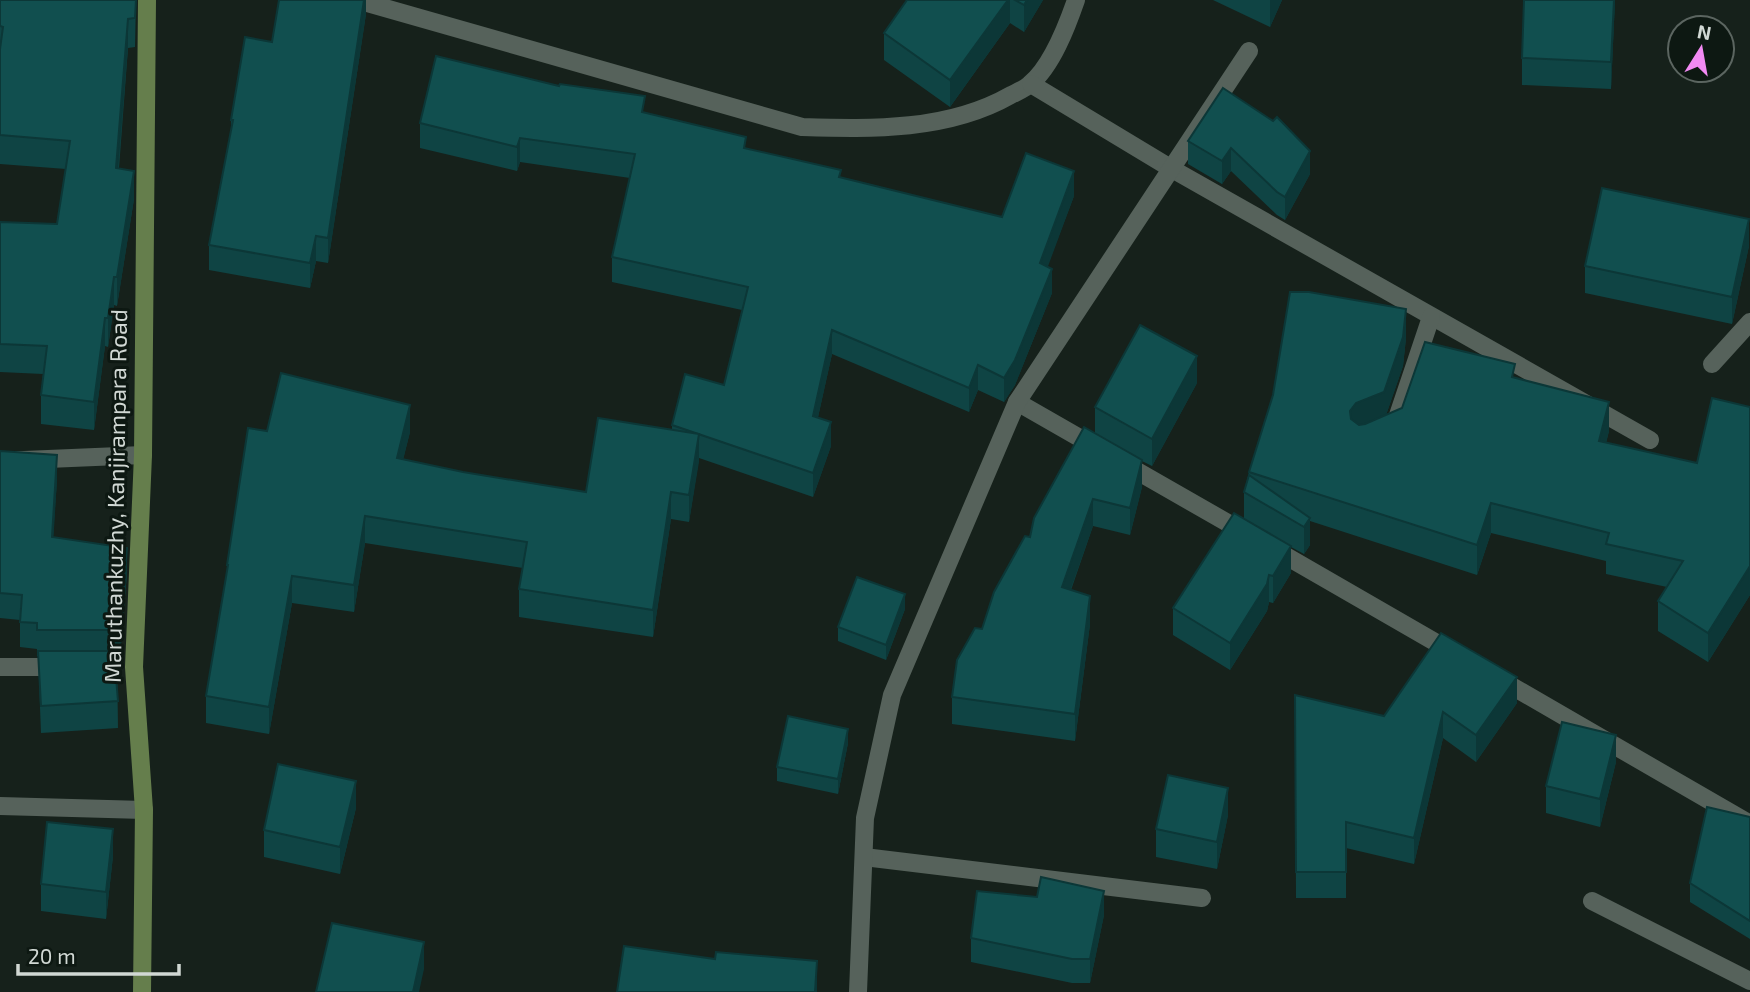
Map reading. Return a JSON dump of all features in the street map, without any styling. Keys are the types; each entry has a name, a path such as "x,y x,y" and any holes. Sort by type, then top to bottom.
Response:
{"main road":[{"name":"Maruthankuzhy, Kanjirampara Road","path":"142,992 144,810 128,667 143,455 147,0"}],"street":[{"path":"357,0 802,127 876,129 939,121 987,109 1031,84 1054,53 1076,0"},
{"path":"858,992 865,818 892,695 1017,402 1249,51"},
{"path":"1031,84 1171,169 1650,440"},
{"path":"1382,435 1393,430 1431,317"},
{"path":"1712,364 1750,322"},
{"path":"1017,402 1750,824"},
{"path":"0,461 143,455"},
{"path":"0,667 81,667"},
{"path":"0,806 144,810"},
{"path":"864,857 1202,898"},
{"path":"1592,901 1750,981"}],"building":[{"path":"0,0 136,0 135,18 128,19 116,168 134,171 117,277 114,277 108,318 105,318 94,402 41,395 47,346 0,344 0,222 57,224 70,141 0,135 0,49 3,27 0,26"},
{"path":"279,0 364,0 328,238 316,236 310,263 209,245 233,120 245,37 272,42"},
{"path":"907,0 1008,0 950,80 884,33"},
{"path":"1524,0 1614,0 1611,62 1522,58"},
{"path":"436,56 559,86 560,84 645,96 642,112 746,137 744,148 841,170 839,177 1002,217 1026,153 1074,171 1040,263 1052,269 1015,360 1004,378 978,365 969,388 832,330 813,416 831,422 813,473 672,425 685,374 724,385 748,287 612,257 635,154 520,138 517,147 420,123"},
{"path":"1223,88 1273,121 1277,117 1310,151 1285,197 1231,148 1222,161 1188,141"},
{"path":"1602,188 1749,219 1732,297 1585,266"},
{"path":"1290,292 1309,292 1406,309 1403,337 1384,392 1356,403 1350,411 1351,419 1359,425 1402,408 1425,342 1515,364 1512,377 1609,402 1599,441 1697,463 1712,398 1750,407 1750,566 1708,633 1658,601 1683,561 1606,544 1609,533 1491,503 1477,545 1249,472 1273,395"},
{"path":"1140,325 1197,356 1152,439 1095,407"},
{"path":"281,373 410,405 397,458 586,492 598,418 699,434 689,495 671,492 653,610 519,589 527,542 365,516 354,585 292,576 269,707 206,696 248,428 267,431"},
{"path":"1084,427 1142,460 1130,508 1093,499 1062,587 1090,596 1075,714 952,697 957,660 975,628 982,629 994,592 1025,536 1030,537 1034,518"},
{"path":"0,451 57,455 52,537 127,548 120,630 37,630 37,623 20,622 22,595 0,593"},
{"path":"1249,475 1310,518 1304,527 1244,492"},
{"path":"1234,513 1291,546 1273,576 1269,575 1267,584 1230,643 1173,608"},
{"path":"857,577 905,594 886,645 838,627"},
{"path":"1441,633 1517,677 1476,735 1443,712 1414,838 1346,822 1346,872 1296,872 1295,695 1384,716"},
{"path":"38,651 117,651 115,665 118,701 41,706"},
{"path":"788,716 848,729 838,779 777,767"},
{"path":"1562,722 1616,735 1600,799 1546,786"},
{"path":"278,764 356,781 340,847 264,830"},
{"path":"1168,775 1228,788 1217,842 1156,829"},
{"path":"1707,807 1750,817 1750,921 1690,883"},
{"path":"47,822 113,829 106,892 41,884"},
{"path":"1041,877 1104,891 1090,959 1072,959 971,938 977,891 1037,897"},
{"path":"332,923 424,942 413,992 316,992"},
{"path":"624,946 715,959 716,952 817,961 815,992 617,992"}]}
